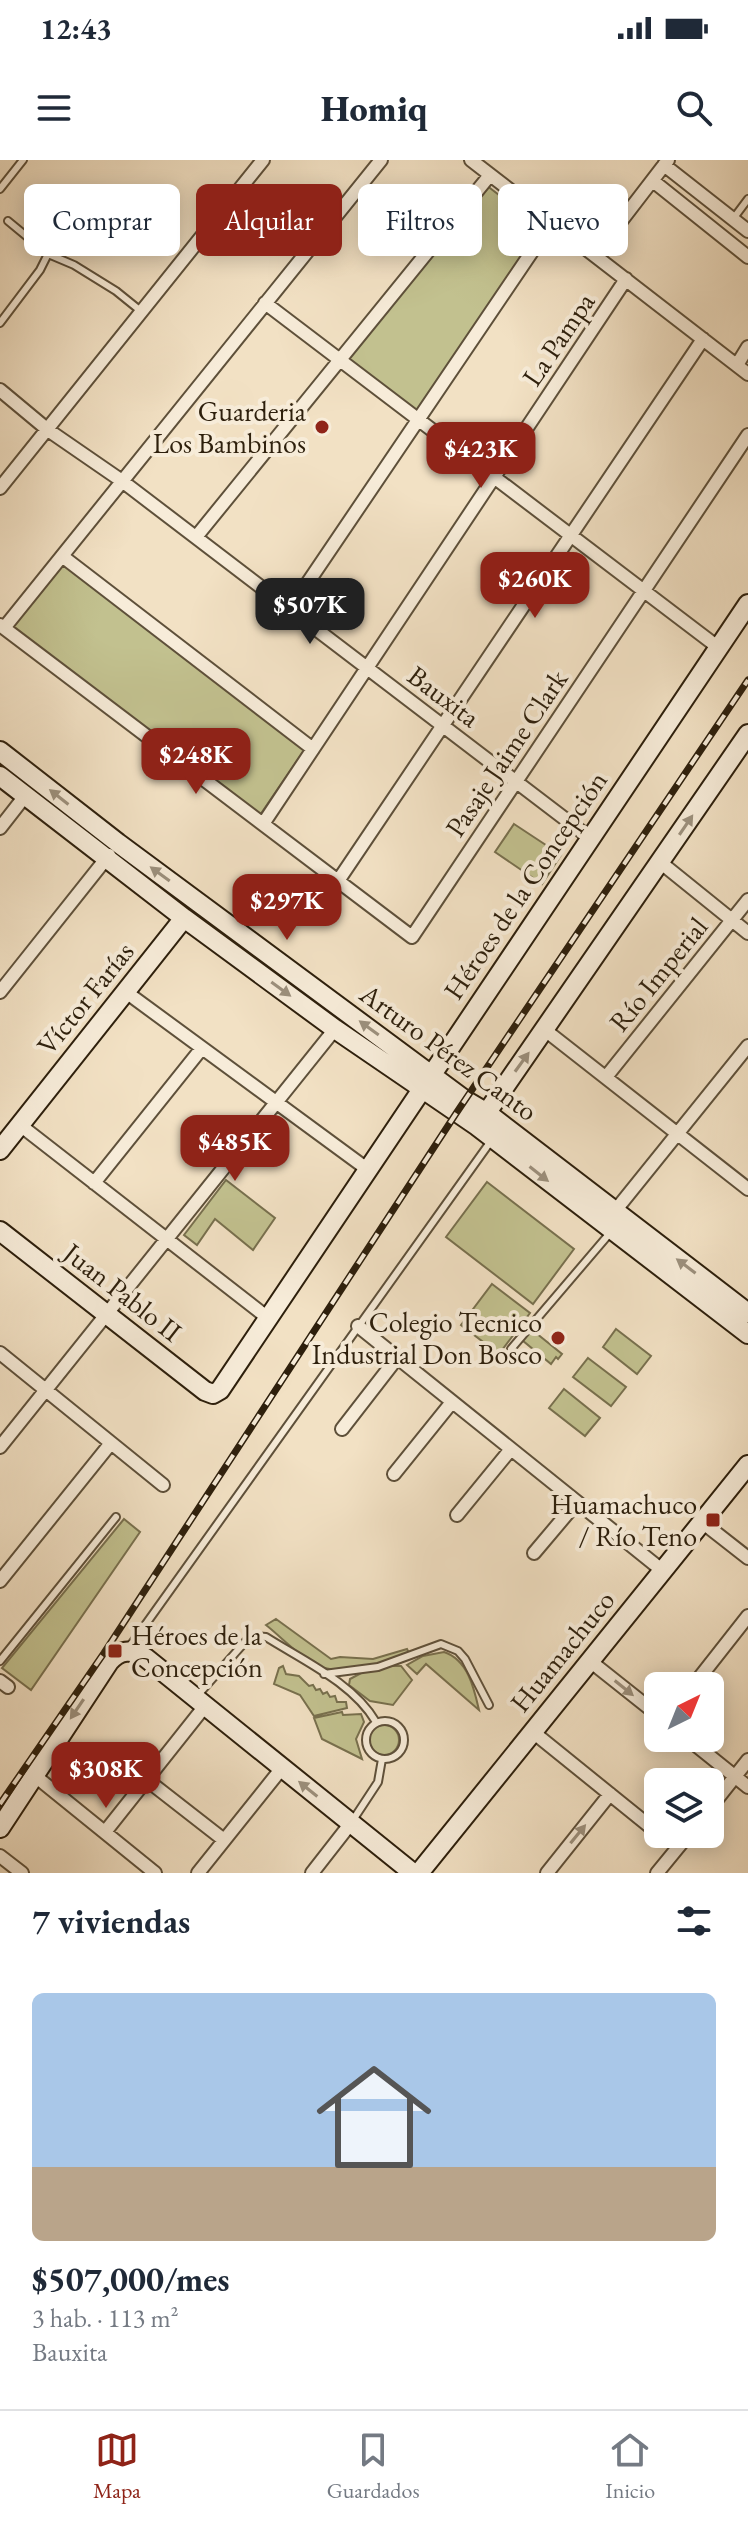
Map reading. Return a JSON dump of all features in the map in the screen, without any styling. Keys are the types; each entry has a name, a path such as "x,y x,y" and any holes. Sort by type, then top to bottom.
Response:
{"street":[{"path":"0,488 263,160"},
{"path":"381,160 2,626 338,881 703,339"},
{"path":"471,160 502,184"},
{"path":"628,213 666,163 748,231"},
{"path":"196,537 490,175"},
{"path":"653,181 748,257"},
{"path":"290,609 529,256"},
{"path":"596,256 748,374"},
{"name":"La Pampa","path":"263,824 626,279"},
{"path":"265,303 719,648"},
{"path":"737,365 748,347"},
{"name":"Bauxita","path":"0,390 48,430 122,481 590,838"},
{"name":"Pasaje Jaime Clark","path":"338,881 412,937 748,435"},
{"path":"62,556 313,749"},
{"name":"Héroes de la Concepción","path":"213,1394 220,1390 748,604"},
{"path":"490,1126 545,1030 748,734"},
{"name":"Arturo Pérez Canto","path":"0,751 427,1082 615,1211 748,1313"},
{"name":"Arturo Pérez Canto","path":"0,776 184,918 335,1029 427,1082"},
{"path":"0,828 25,796"},
{"path":"0,992 118,843"},
{"path":"660,862 748,933"},
{"name":"Río Imperial","path":"606,1077 748,900"},
{"name":"Víctor Farías","path":"0,1150 184,918"},
{"path":"126,992 367,1169"},
{"path":"0,1447 335,1029"},
{"path":"545,1030 746,1184"},
{"path":"615,1211 748,1046"},
{"path":"94,1183 202,1048"},
{"path":"20,1125 268,1318"},
{"name":"Arturo Pérez Canto","path":"490,1126 613,1230 748,1334"},
{"name":"Juan Pablo II","path":"0,1231 205,1391 213,1394"},
{"path":"358,1326 663,1571"},
{"path":"0,1353 163,1485"},
{"path":"342,1429 397,1358"},
{"path":"394,1474 452,1402"},
{"path":"0,1581 111,1443"},
{"path":"457,1515 511,1449"},
{"name":"Huamachuco","path":"416,1873 748,1465"},
{"path":"534,1553 577,1502"},
{"path":"702,1522 748,1558"},
{"path":"704,1672 748,1616"},
{"path":"0,1828 109,1662 126,1651 146,1658 416,1873"},
{"path":"590,1661 644,1704"},
{"path":"105,1832 147,1780 200,1702"},
{"path":"533,1732 644,1821"},
{"path":"705,1752 748,1787"},
{"path":"724,1790 748,1760"},
{"path":"198,1873 282,1768"},
{"path":"34,1775 155,1873"},
{"path":"147,1780 224,1840"},
{"path":"547,1873 610,1794"},
{"path":"312,1873 351,1823"},
{"path":"657,1873 677,1848"},
{"path":"0,1856 22,1873"}],"lane":[{"path":"0,189 23,160"},
{"path":"733,219 748,199"},
{"path":"8,221 24,234"},
{"path":"0,323 47,256"},
{"path":"53,256 74,265 116,291 142,312"},
{"path":"126,1651 358,1326 490,1126"},
{"path":"511,1349 613,1230"},
{"path":"0,1661 116,1517"},
{"path":"200,1702 245,1642 254,1636 266,1637 366,1705 376,1722"},
{"path":"324,1674 378,1667 441,1644 458,1651 465,1659 489,1705"},
{"path":"376,1722 394,1723 404,1737 402,1748 399,1753 382,1759 371,1753 366,1742 368,1730 376,1722"},
{"path":"351,1823 378,1782 382,1759"}],"shaded area":[{"path":"486,185 498,194 498,256 525,256 417,413 345,358 428,256 482,256 482,190"},
{"path":"63,560 307,746 258,818 10,626"},
{"path":"514,824 561,855 542,884 495,852"},
{"path":"124,855 371,1041 213,929 128,864 123,859"},
{"path":"226,1180 275,1218 253,1250 215,1219 197,1245 184,1235"},
{"path":"487,1182 574,1249 533,1304 446,1237"},
{"path":"492,1284 530,1313 499,1354 461,1325"},
{"path":"531,1329 562,1354 558,1359 556,1357 551,1364 522,1340"},
{"path":"616,1329 651,1356 637,1374 603,1347"},
{"path":"588,1358 626,1387 611,1406 573,1377"},
{"path":"564,1389 600,1418 585,1436 549,1408"},
{"path":"124,1519 140,1532 31,1690 2,1668"},
{"path":"276,1619 331,1659 373,1659 407,1649 409,1653 387,1663 360,1669 322,1667 305,1658 266,1625"},
{"path":"444,1652 464,1668 479,1710 426,1664 417,1674 407,1665 423,1656"},
{"path":"283,1666 286,1674 299,1676 323,1694 327,1692 330,1697 335,1696 337,1702 346,1702 347,1708 314,1716 300,1695 274,1684 279,1668"},
{"path":"401,1666 412,1680 393,1705 370,1701 349,1685 350,1679 365,1671"},
{"path":"342,1712 343,1715 361,1714 364,1722 356,1739 362,1759 322,1739 314,1718"},
{"path":"384,1725 395,1729 399,1740 395,1751 384,1755 373,1751 369,1740 373,1729"}],"railway":[{"path":"0,1804 104,1653 457,1112 748,680"}],"place":[{"name":"Guarderia Los Bambinos","path":"322,427"},
{"name":"Colegio Tecnico Industrial Don Bosco","path":"558,1338"},
{"name":"Huamachuco / Río Teno","path":"713,1520"},
{"name":"Héroes de la Concepción","path":"115,1651"}]}
